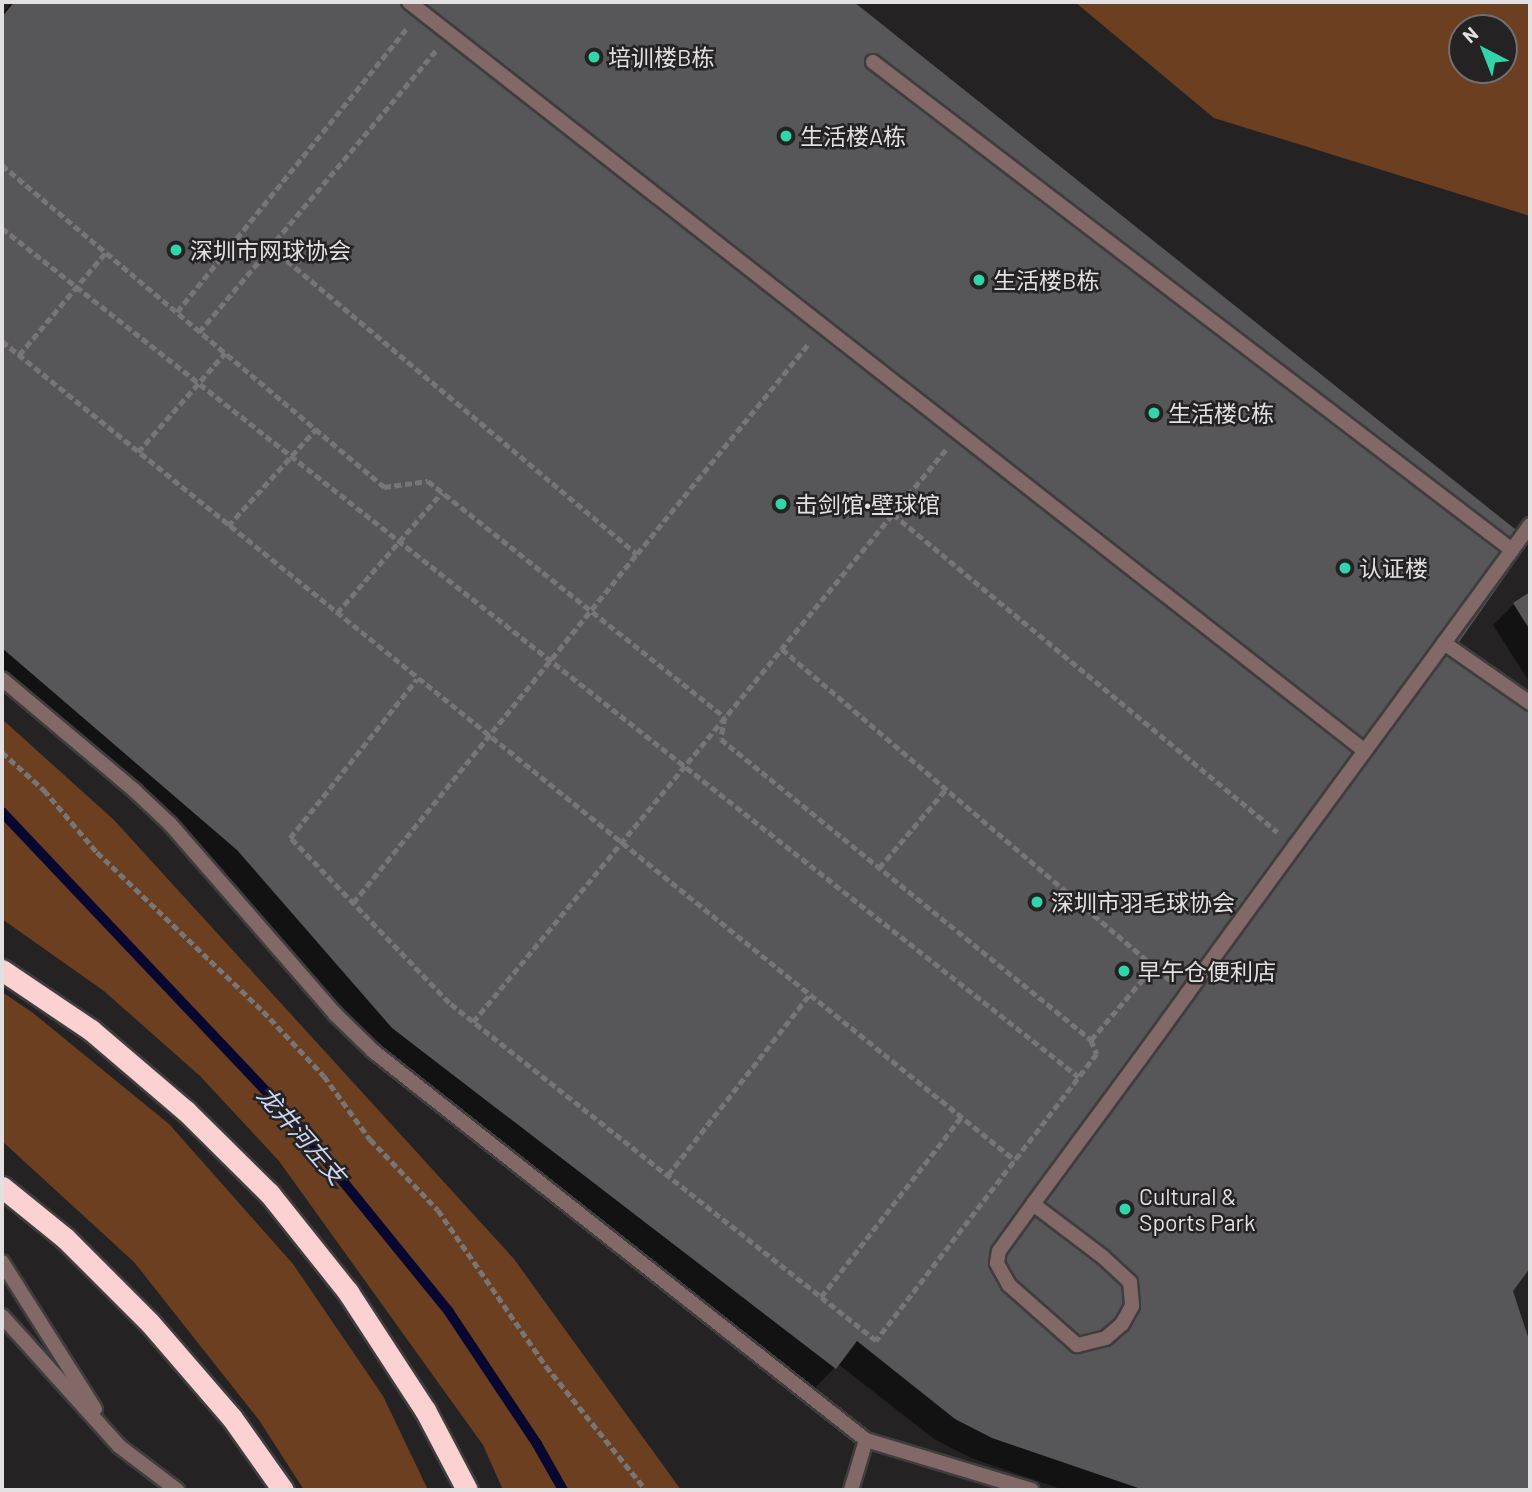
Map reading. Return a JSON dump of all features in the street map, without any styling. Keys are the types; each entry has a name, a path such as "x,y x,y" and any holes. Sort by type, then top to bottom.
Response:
{"highway":[{"path":"2,970 91,1030 186,1111 269,1193 348,1292 425,1410 467,1490"},
{"path":"2,1187 65,1238 150,1323 232,1418 283,1490"}],"street":[{"path":"415,6 1365,751"},
{"path":"873,62 1512,550"},
{"path":"1033,1205 1103,1257 1130,1282 1132,1306 1122,1324 1106,1338 1077,1345 1009,1286 996,1264 999,1251 1530,525"},
{"path":"1444,643 1530,703"},
{"path":"2,679 170,824 335,1014 373,1051 866,1440 1032,1490"},
{"path":"2,1262 119,1446"},
{"path":"2,1316 119,1446 177,1490"},
{"path":"851,1490 866,1440"}],"path":[{"path":"177,312 415,6"},
{"path":"200,332 450,34"},
{"path":"2,165 384,487 428,481 725,717"},
{"path":"2,228 1079,1077"},
{"path":"271,247 637,554"},
{"path":"19,355 106,252"},
{"path":"353,903 822,326"},
{"path":"2,341 488,737 1015,1160"},
{"path":"138,452 225,353"},
{"path":"228,526 316,429"},
{"path":"473,1022 959,433"},
{"path":"337,613 443,492"},
{"path":"893,514 1295,846"},
{"path":"782,649 1187,994"},
{"path":"417,679 290,838 449,1003 876,1341 1097,1054 1091,1040 721,739 725,717"},
{"path":"2,751 44,790 97,852 263,1011 324,1076 370,1139 438,1210 546,1366 646,1490"},
{"path":"879,868 946,789"},
{"path":"1091,1040 1154,966"},
{"path":"668,1175 809,995"},
{"path":"821,1297 961,1117"}],"shaded area":[{"path":"1075,2 1530,2 1530,216 1214,118"},
{"path":"2,719 114,820 514,1259 681,1490 503,1490 483,1445 279,1161 200,1076 104,991 2,919"},
{"path":"2,992 33,1013 169,1124 293,1264 383,1396 428,1490 304,1490 259,1420 134,1262 2,1141"}],"building":[{"path":"14,2 854,2 1530,541 1459,642 1530,692 1530,1268 1513,1291 1530,1343 1530,1490 1144,1490 992,1438 955,1419 857,1341 836,1369 392,1028 237,850 2,648 2,17"},
{"path":"1530,592 1530,630 1513,603"}],"waterway":[{"name":"龙井河左支","path":"2,812 294,1121 449,1312 537,1444 563,1490"}],"place":[{"name":"培训楼B栋","path":"594,57"},
{"name":"生活楼A栋","path":"786,136"},
{"name":"深圳市网球协会","path":"176,250"},
{"name":"生活楼B栋","path":"979,280"},
{"name":"生活楼C栋","path":"1154,413"},
{"name":"击剑馆•壁球馆","path":"781,504"},
{"name":"认证楼","path":"1345,568"},
{"name":"深圳市羽毛球协会","path":"1037,902"},
{"name":"早午仓便利店","path":"1124,971"},
{"name":"Cultural & Sports Park","path":"1125,1209"}]}
